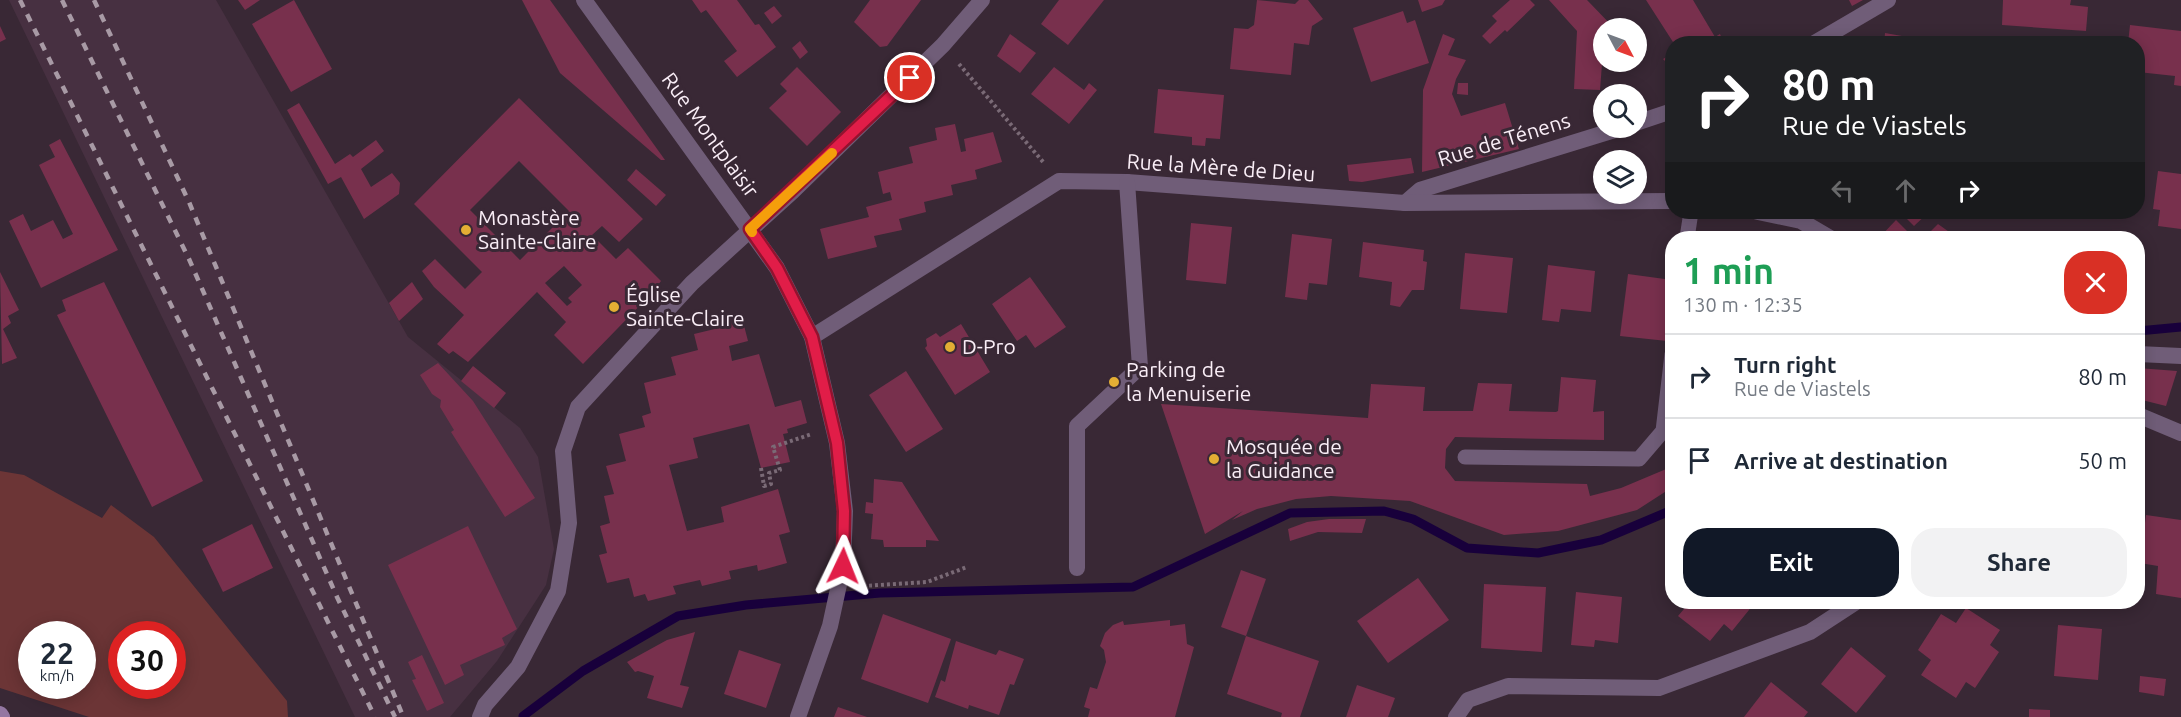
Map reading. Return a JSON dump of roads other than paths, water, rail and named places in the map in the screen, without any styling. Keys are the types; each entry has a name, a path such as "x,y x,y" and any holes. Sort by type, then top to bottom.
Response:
{"street":[{"name":"Rue Montplaisir","path":"584,0 777,268 812,337 834,427 844,511 843,566 830,626 798,717"},
{"path":"480,717 485,705 518,667 558,591 569,523 563,451 578,407 692,283 943,45 982,0"},
{"path":"1827,36 1888,0"},
{"path":"1647,119 1665,113"},
{"name":"Rue de Ténens","path":"1405,203 1420,190 1593,137"},
{"name":"Rue la Mère de Dieu","path":"812,337 1059,181 1127,182 1405,203 1665,201"},
{"path":"1077,568 1077,426 1140,367 1127,182"},
{"path":"1791,219 1801,221 1818,231"},
{"path":"2145,354 2181,356"},
{"path":"2145,418 2181,433"},
{"path":"1456,717 1468,700 1508,686 1659,688 1810,632 1845,609"}],"lane":[{"path":"1465,457 1639,459 1662,431 1665,408"}],"waterway":[{"path":"2145,330 2181,327"},
{"path":"523,716 583,671 678,616 746,605 880,593 1133,587 1290,513 1384,511 1413,519 1467,548 1538,553 1601,540 1665,513"}],"railway":[{"path":"20,0 375,717"},
{"path":"62,0 189,259 337,597 395,717"},
{"path":"94,0 189,202 403,716"}],"place":[{"name":"Monastère Sainte-Claire","path":"466,230"},
{"name":"Église Sainte-Claire","path":"614,307"},
{"name":"D-Pro","path":"950,347"},
{"name":"Parking de la Menuiserie","path":"1114,382"},
{"name":"Mosquée de la Guidance","path":"1214,459"}]}
